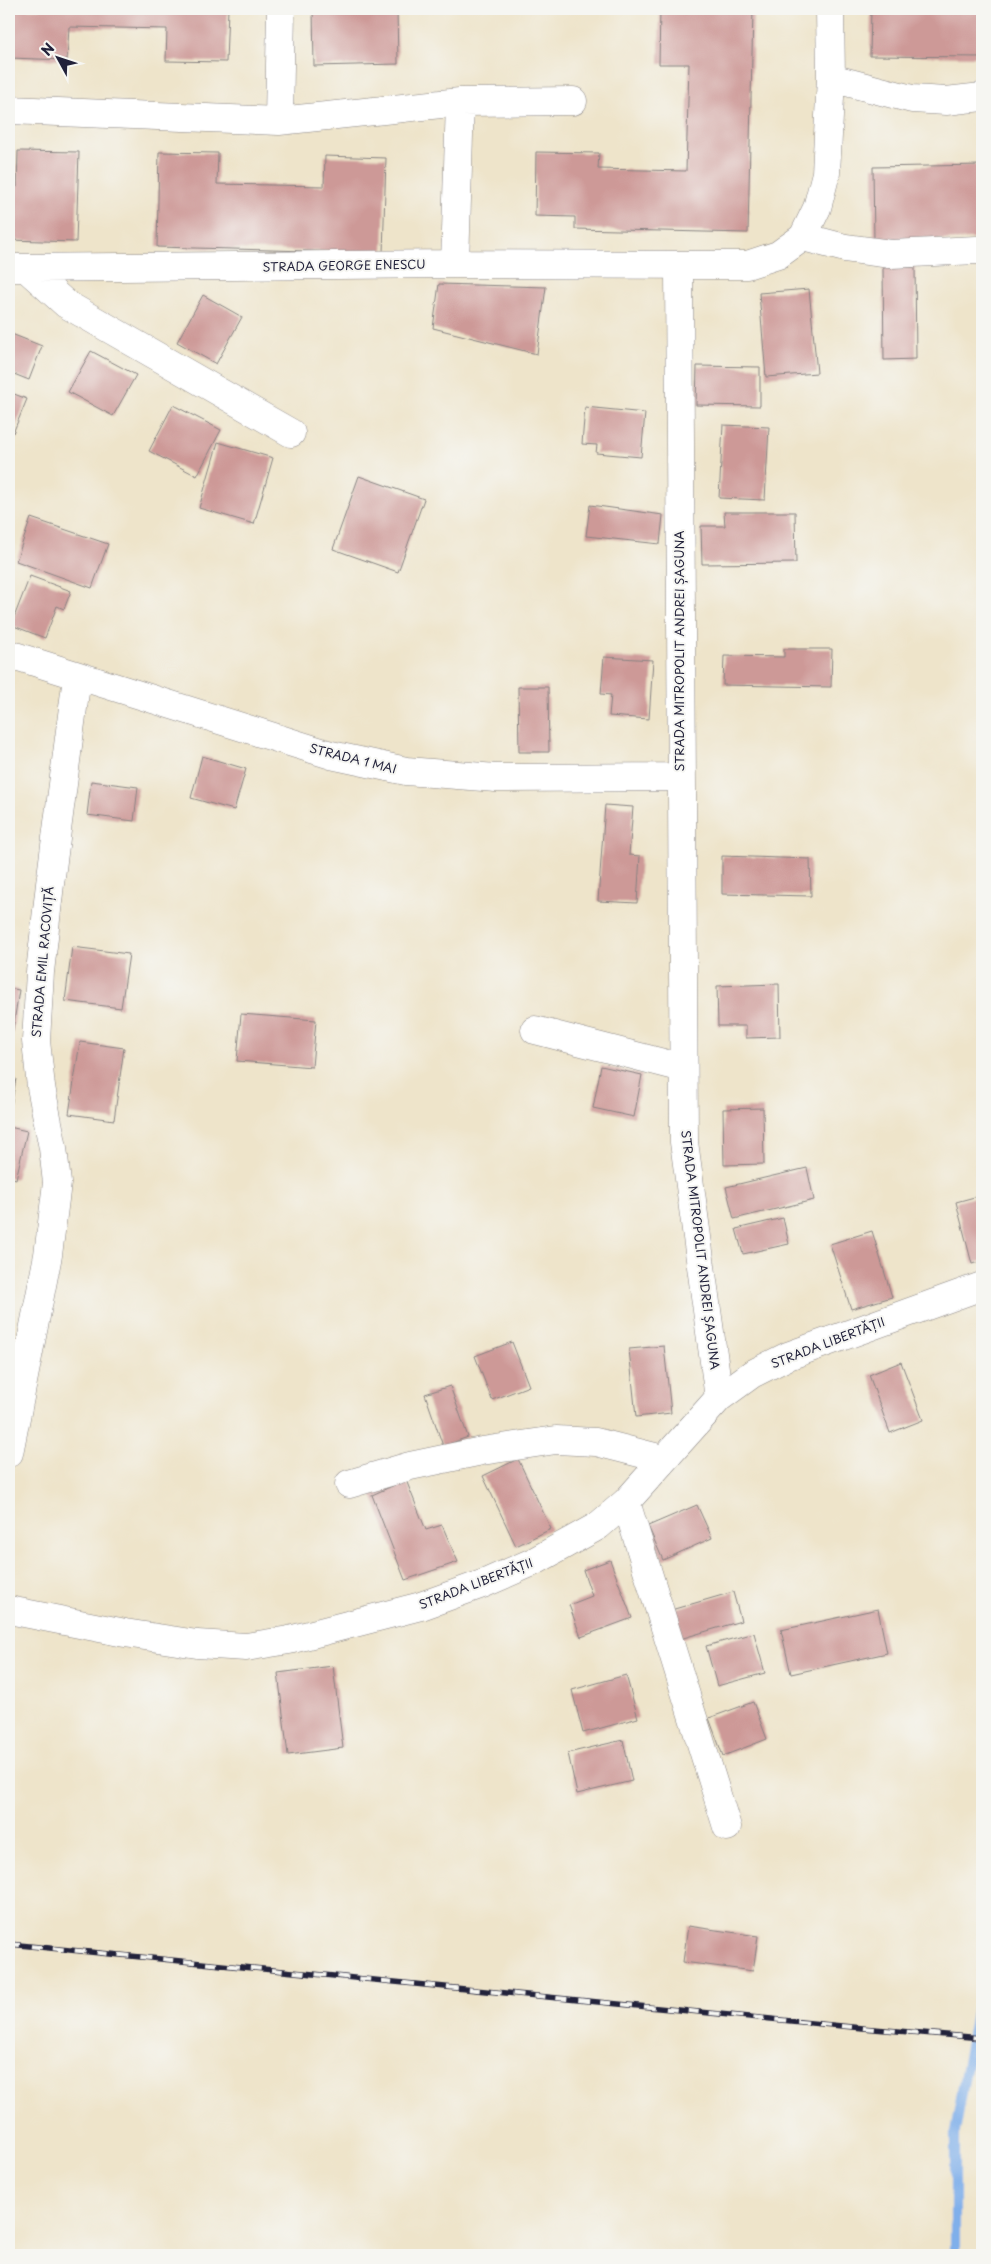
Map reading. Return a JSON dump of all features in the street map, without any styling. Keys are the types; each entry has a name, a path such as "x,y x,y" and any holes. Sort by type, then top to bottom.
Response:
{"street":[{"path":"279,121 281,9"},
{"path":"679,266 747,265 778,255 803,237 817,208 826,173 831,78 830,9"},
{"path":"831,78 912,99 946,101 982,97"},
{"path":"9,110 279,121 460,102 573,101"},
{"path":"455,264 460,102"},
{"path":"803,237 844,248 892,254 977,250"},
{"name":"STRADA GEORGE ENESCU","path":"18,269 455,264 679,266"},
{"name":"STRADA MITROPOLIT ANDREI ȘAGUNA","path":"679,266 684,1142 719,1398"},
{"path":"18,269 66,304 291,433"},
{"name":"STRADA 1 MAI","path":"9,654 77,677 330,755 406,771 496,778 681,777"},
{"name":"STRADA EMIL RACOVIȚĂ","path":"9,1453 48,1255 57,1183 54,1148 41,1087 36,1042 40,972 77,677"},
{"path":"535,1030 683,1068"},
{"name":"STRADA LIBERTĂȚII","path":"9,1610 124,1633 197,1644 246,1647 289,1640 412,1608 485,1583 535,1561 598,1526 626,1502 719,1398 752,1374 788,1356 982,1286"},
{"path":"349,1484 410,1466 482,1451 556,1440 596,1442 663,1459"},
{"path":"626,1502 726,1827"}],"building":[{"path":"9,9 228,9 226,62 166,61 167,29 69,27 67,60 9,58"},
{"path":"313,9 397,9 398,64 314,66"},
{"path":"660,9 753,9 748,233 575,229 575,217 535,216 536,152 599,153 598,169 686,171 689,64 659,64"},
{"path":"871,9 982,9 982,57 870,56"},
{"path":"18,151 79,152 76,242 9,240 9,186 17,187"},
{"path":"159,152 218,153 217,184 324,186 325,156 386,158 383,253 157,247"},
{"path":"982,165 982,239 874,241 873,167"},
{"path":"915,267 916,359 884,360 883,268"},
{"path":"439,284 546,287 537,354 433,328"},
{"path":"809,289 817,373 766,377 759,293"},
{"path":"203,295 242,317 216,364 177,342"},
{"path":"9,333 42,346 29,380 9,372"},
{"path":"91,351 136,375 113,416 68,392"},
{"path":"697,366 760,367 760,406 696,405"},
{"path":"9,392 27,399 13,433 9,432"},
{"path":"173,405 221,430 197,476 149,451"},
{"path":"585,407 645,413 641,457 596,453 597,445 582,444"},
{"path":"723,425 769,427 765,500 719,498"},
{"path":"218,442 273,458 254,524 199,508"},
{"path":"359,476 424,499 398,572 333,549"},
{"path":"590,505 663,515 660,544 586,536"},
{"path":"724,512 795,512 796,563 702,564 701,526 725,526"},
{"path":"31,518 108,544 92,588 16,561"},
{"path":"30,576 71,591 64,609 57,606 45,638 11,625"},
{"path":"784,649 832,649 831,687 723,685 724,656 784,657"},
{"path":"604,657 653,660 649,719 609,716 611,695 601,694"},
{"path":"518,687 548,687 549,752 519,752"},
{"path":"202,756 246,769 234,810 191,798"},
{"path":"91,781 138,787 134,821 87,815"},
{"path":"605,805 633,807 629,855 640,856 637,903 598,901"},
{"path":"722,856 810,859 811,896 722,894"},
{"path":"72,947 129,954 121,1008 65,1001"},
{"path":"779,984 780,1037 746,1038 746,1026 718,1026 717,986"},
{"path":"9,988 19,990 10,1048 9,1048"},
{"path":"241,1014 316,1020 312,1067 237,1061"},
{"path":"80,1042 124,1048 114,1120 69,1114"},
{"path":"601,1066 642,1075 634,1117 593,1108"},
{"path":"9,1078 16,1079 10,1112 9,1111"},
{"path":"763,1108 764,1164 724,1165 723,1109"},
{"path":"9,1127 27,1131 16,1179 9,1177"},
{"path":"807,1168 814,1200 734,1219 726,1187"},
{"path":"982,1195 982,1261 972,1264 956,1202"},
{"path":"783,1218 789,1244 743,1254 736,1229"},
{"path":"872,1231 892,1297 851,1309 830,1244"},
{"path":"512,1342 529,1386 492,1400 475,1356"},
{"path":"664,1346 671,1413 636,1417 629,1349"},
{"path":"901,1362 923,1420 890,1433 869,1375"},
{"path":"450,1386 468,1437 443,1446 425,1394"},
{"path":"518,1459 551,1529 516,1546 483,1476"},
{"path":"406,1480 426,1530 442,1525 458,1562 405,1580 372,1495"},
{"path":"697,1505 712,1538 663,1560 648,1526"},
{"path":"610,1560 632,1618 581,1637 569,1605 592,1596 583,1570"},
{"path":"733,1592 741,1621 680,1639 671,1610"},
{"path":"878,1609 887,1653 791,1674 781,1630"},
{"path":"754,1633 765,1673 717,1686 706,1646"},
{"path":"333,1666 343,1748 288,1755 278,1673"},
{"path":"626,1675 638,1718 583,1733 572,1690"},
{"path":"753,1702 767,1739 723,1756 709,1718"},
{"path":"623,1740 632,1781 577,1794 568,1753"},
{"path":"688,1926 758,1936 753,1971 683,1962"}],"waterway":[{"path":"955,2255 955,2132 979,1995 982,1990"}],"railway":[{"path":"9,1944 862,2028 982,2038"}]}
